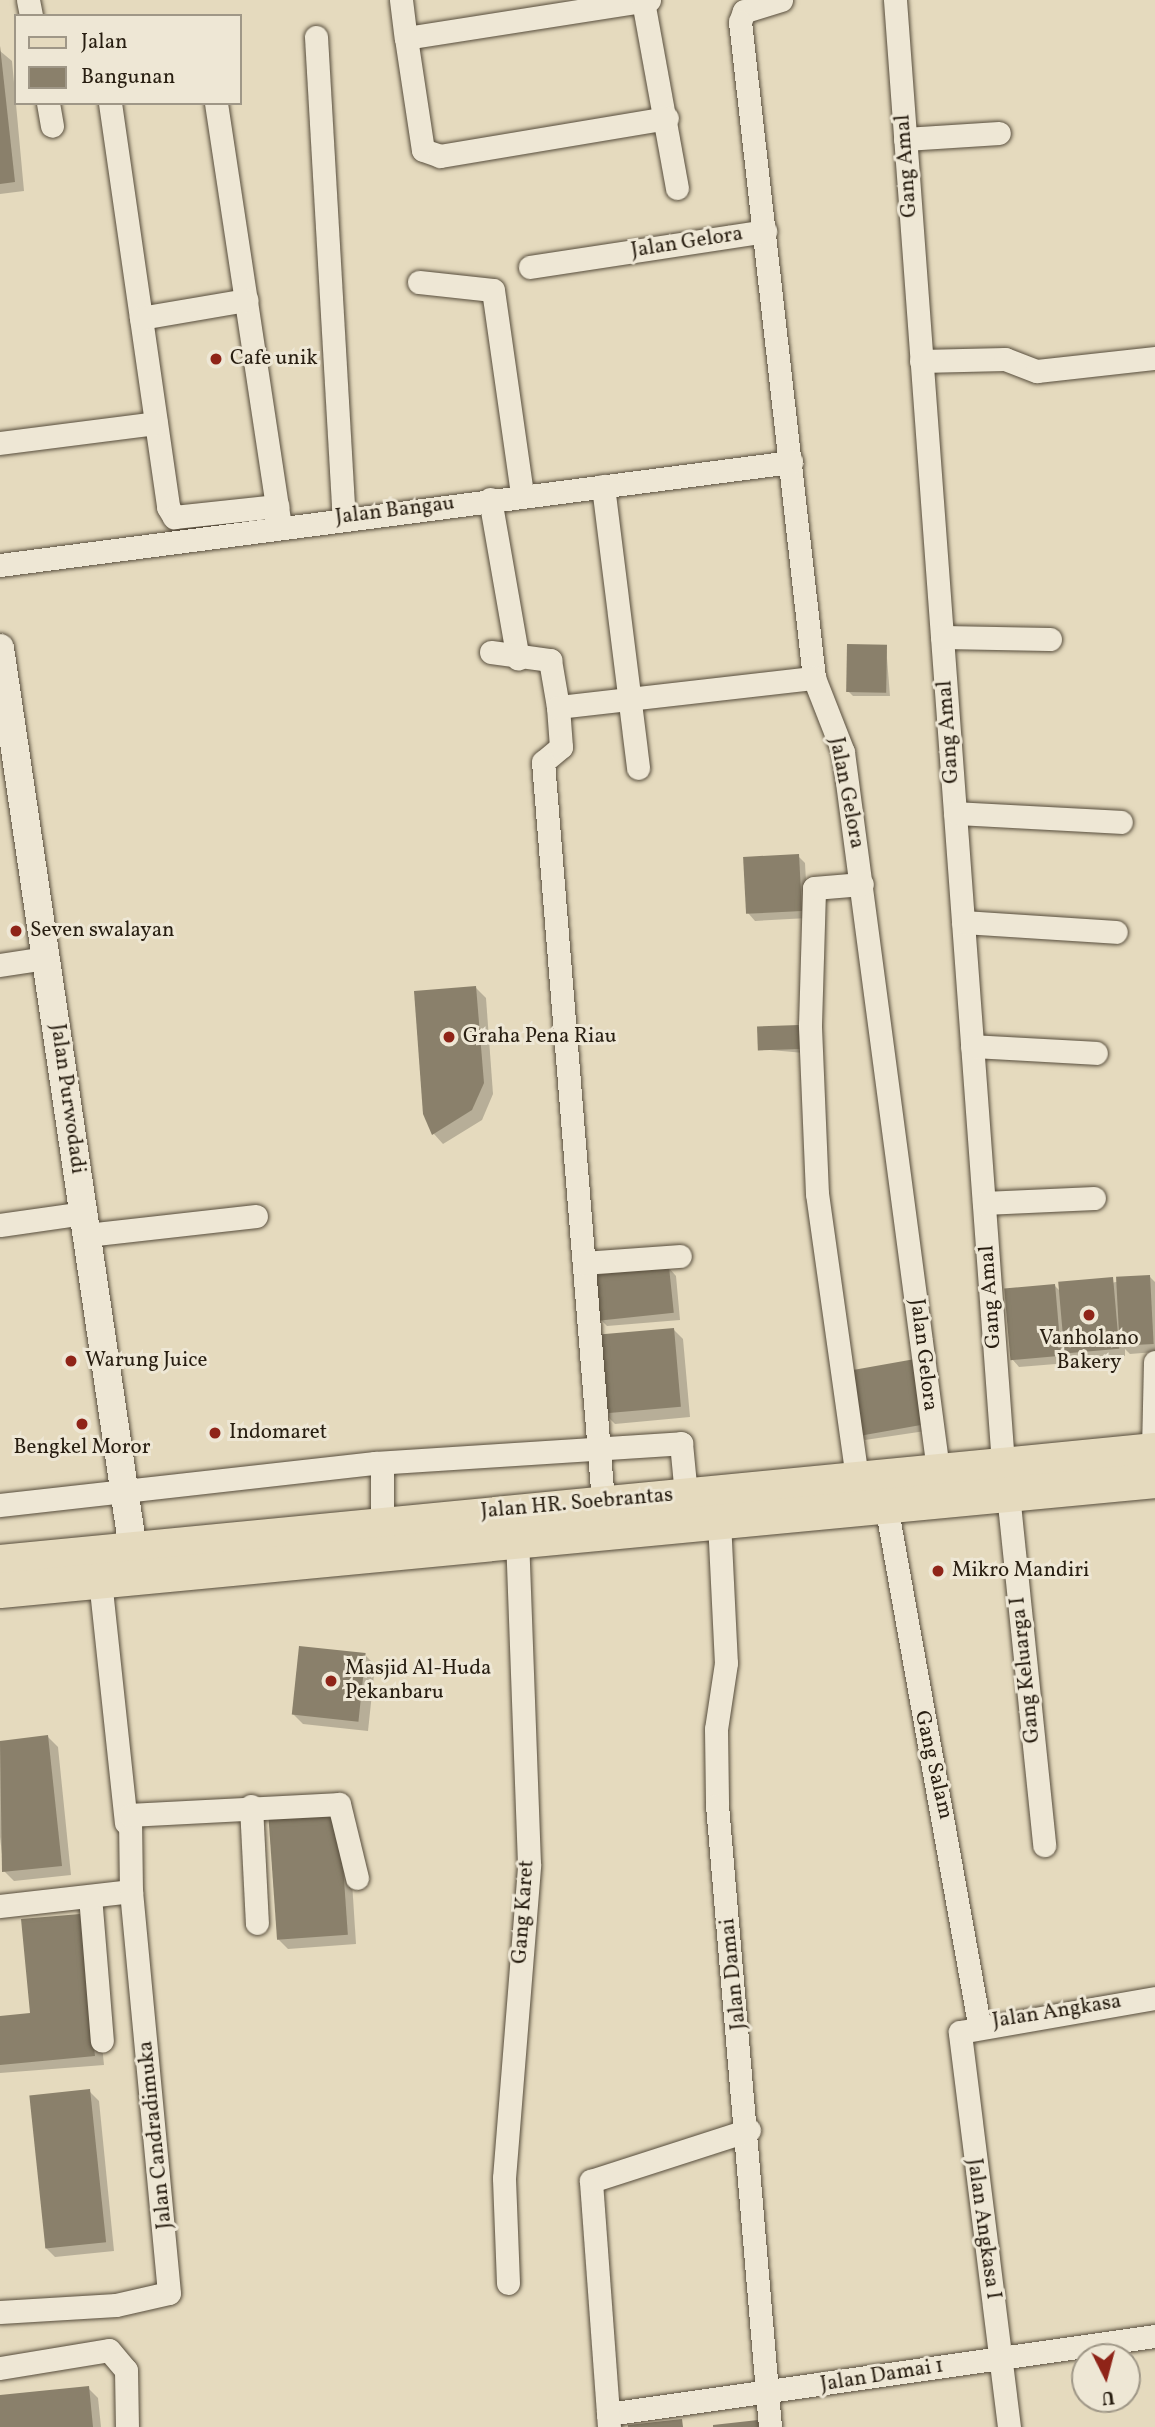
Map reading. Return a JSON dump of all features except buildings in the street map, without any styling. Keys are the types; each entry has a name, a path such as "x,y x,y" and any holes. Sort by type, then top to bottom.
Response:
{"main road":[{"name":"Jalan HR. Soebrantas","path":"0,1590 886,1505 1006,1479 1154,1460"},
{"name":"Jalan HR. Soebrantas","path":"0,1562 938,1470 1006,1479"}],"street":[{"path":"401,0 423,150 440,156 667,118"},
{"path":"765,230 740,22 744,11 781,0"},
{"name":"Gang Amal","path":"895,0 1006,1479"},
{"path":"406,38 646,1 677,188"},
{"path":"316,37 344,518"},
{"path":"48,105 52,126"},
{"path":"110,105 156,423 174,517 279,516 216,105"},
{"path":"905,139 999,133"},
{"name":"Jalan Gelora","path":"530,267 765,230 814,678 843,752 938,1470"},
{"path":"419,282 493,290 522,495"},
{"path":"141,318 246,300"},
{"path":"922,361 1005,359 1037,371 1155,358"},
{"path":"0,443 156,423"},
{"name":"Jalan Bangau","path":"0,565 279,516 344,518 792,462"},
{"path":"603,486 638,768"},
{"path":"491,499 518,659"},
{"path":"942,637 1050,639"},
{"name":"Jalan Purwodadi","path":"0,648 133,1550"},
{"path":"491,652 518,659 550,660 558,706 561,747 543,762 603,1502"},
{"path":"558,706 814,678"},
{"path":"955,813 1121,822"},
{"path":"857,1478 817,1194 810,1025 814,888 862,884"},
{"path":"963,922 1116,932"},
{"path":"0,965 46,958"},
{"path":"972,1046 1096,1053"},
{"path":"984,1203 1094,1198"},
{"path":"0,1225 256,1216"},
{"path":"584,1263 680,1256"},
{"path":"1154,1460 1155,1362"},
{"path":"0,1505 382,1464 598,1451 681,1443 686,1495"},
{"path":"382,1464 382,1524"},
{"name":"Gang Keluarga I","path":"1006,1479 1044,1845"},
{"name":"Gang Salam","path":"886,1505 970,2028"},
{"name":"Jalan Damai","path":"719,1521 726,1663 716,1729 717,1805 749,2130 765,2395 771,2427"},
{"name":"Gang Karet","path":"508,2283 504,2178 529,1864 517,1541"},
{"name":"Jalan Candradimuka","path":"0,2312 116,2305 169,2293 131,1891 132,1818 100,1580"},
{"path":"132,1818 251,1806 339,1804 357,1878"},
{"path":"251,1806 257,1923"},
{"path":"0,1906 131,1891"},
{"path":"90,1896 102,2041"},
{"name":"Jalan Angkasa","path":"970,2028 1155,1998"},
{"name":"Jalan Angkasa I","path":"970,2028 1000,2357 1009,2427"},
{"path":"609,2421 590,2181 749,2130"},
{"name":"Jalan Damai 1","path":"609,2421 1000,2357 1155,2336"},
{"path":"0,2368 109,2350 126,2370 127,2427"}],"place":[{"name":"Cafe unik","path":"216,359"},
{"name":"Seven swalayan","path":"16,931"},
{"name":"Graha Pena Riau","path":"449,1037"},
{"name":"Vanholano Bakery","path":"1089,1315"},
{"name":"Warung Juice","path":"71,1361"},
{"name":"Bengkel Moror","path":"82,1424"},
{"name":"Indomaret","path":"215,1433"},
{"name":"Mikro Mandiri","path":"938,1571"},
{"name":"Masjid Al-Huda Pekanbaru","path":"331,1681"}]}
